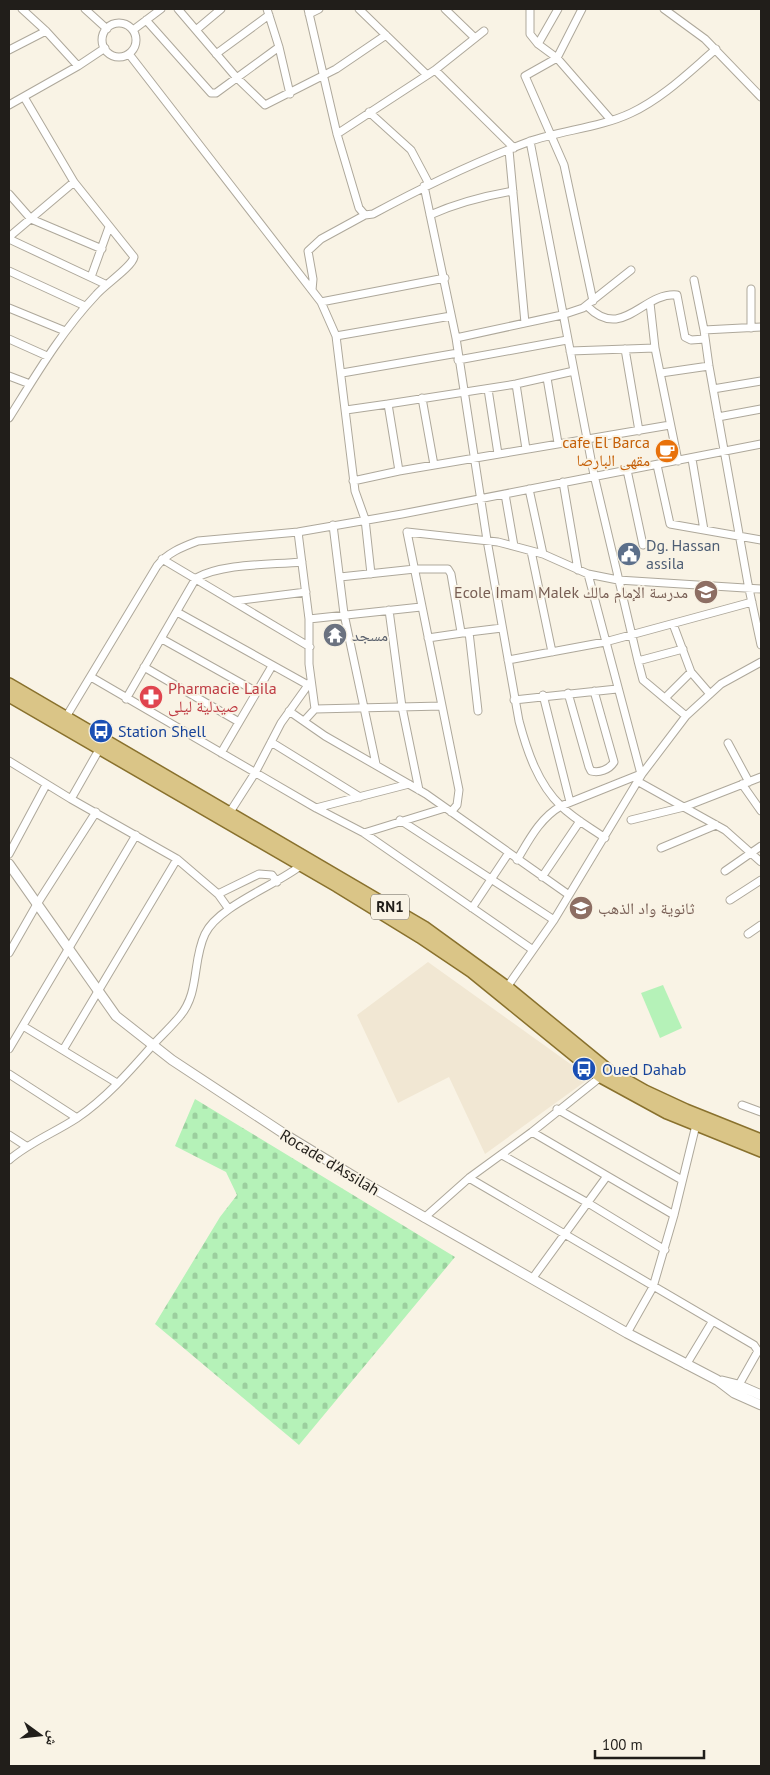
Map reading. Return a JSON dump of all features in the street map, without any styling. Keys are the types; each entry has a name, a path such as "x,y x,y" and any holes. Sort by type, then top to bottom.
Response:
{"main road":[{"name":"RN1","path":"9,684 230,812 504,991 604,1073 667,1113 761,1151"},
{"name":"RN1","path":"9,696 306,862"},
{"name":"RN1","path":"604,1073 686,1110 761,1140"}],"street":[{"path":"22,9 46,30 78,66"},
{"path":"85,9 107,29"},
{"path":"133,30 161,9"},
{"path":"178,9 236,77 265,105 323,76 386,35"},
{"path":"196,30 221,9"},
{"path":"319,9 308,11 337,134 359,208 365,215"},
{"path":"359,9 427,75"},
{"path":"445,9 475,38"},
{"path":"530,9 530,34 538,44 557,58 611,120"},
{"path":"538,44 558,9"},
{"path":"582,9 557,58 525,76 553,135 564,165 590,303 600,316 626,318 650,303 676,295 685,337 691,340 706,339"},
{"path":"664,9 699,33 761,97"},
{"path":"216,54 268,12 279,47 290,94"},
{"path":"146,20 208,92 216,93 279,47"},
{"path":"120,24 133,30 136,40 129,54 124,57 113,56 105,48 103,38 107,29 120,24"},
{"path":"9,50 46,30"},
{"path":"337,134 435,70 484,31"},
{"path":"9,105 78,66 105,48"},
{"path":"312,290 313,279 308,251 321,238 365,215 373,214 426,185 530,141 611,120 632,112 675,85 716,49"},
{"path":"129,54 321,302 336,336 354,481 357,501 365,519 371,574"},
{"path":"435,70 511,149 525,323"},
{"path":"9,418 47,356 65,331 105,284 130,265 134,257 74,182 24,98"},
{"path":"370,112 411,150 426,185 430,215 456,338 463,392 514,700 526,746 542,780 561,806 605,838"},
{"path":"530,141 594,475 643,680 686,716"},
{"path":"74,182 9,238 105,284"},
{"path":"430,215 469,200 513,190"},
{"path":"9,194 30,218 102,249"},
{"path":"91,277 109,227"},
{"path":"456,338 562,315 590,303 631,270"},
{"path":"9,271 85,306"},
{"path":"321,302 444,278"},
{"path":"694,280 706,339 708,366 741,536 748,588 759,628 761,645"},
{"path":"750,289 751,328"},
{"path":"650,303 655,348 678,460"},
{"path":"9,308 65,331"},
{"path":"336,336 451,316"},
{"path":"704,330 761,327"},
{"path":"9,339 47,356"},
{"path":"342,373 567,340"},
{"path":"570,351 655,348"},
{"path":"625,349 639,431"},
{"path":"661,373 708,366"},
{"path":"346,410 488,389 574,371"},
{"path":"9,376 30,384"},
{"path":"547,378 558,443"},
{"path":"713,389 761,381"},
{"path":"516,384 526,449"},
{"path":"488,389 498,454"},
{"path":"422,398 434,466"},
{"path":"388,404 399,471"},
{"path":"718,417 761,409"},
{"path":"354,481 474,457 670,425"},
{"path":"66,717 137,596 162,559 182,547 198,541 298,532 402,514 481,497 505,494 594,475 657,465 761,444"},
{"path":"692,458 704,530"},
{"path":"657,465 670,524 761,540"},
{"path":"627,470 642,545"},
{"path":"563,482 578,570"},
{"path":"529,489 543,554"},
{"path":"505,494 514,546"},
{"path":"333,525 344,614 366,708 376,764"},
{"path":"298,532 309,619 309,683 315,709"},
{"path":"364,833 400,820 448,810 457,805 459,790 406,532 487,540 514,546 543,554 588,574 618,580 761,589"},
{"path":"532,551 552,652"},
{"path":"162,559 310,647"},
{"path":"126,699 196,578 207,572 302,562"},
{"path":"340,577 414,569 448,569 451,574 465,632 478,711"},
{"path":"588,574 640,777 684,807 716,824 752,852 761,862"},
{"path":"234,601 306,592"},
{"path":"508,660 632,636 752,602"},
{"path":"309,619 344,614 421,608"},
{"path":"389,610 402,707 419,790"},
{"path":"177,612 272,666 309,683"},
{"path":"673,624 691,672 710,694"},
{"path":"428,638 502,628"},
{"path":"162,639 256,692"},
{"path":"638,661 682,649"},
{"path":"504,991 554,920 640,777 686,716 710,694 740,673 761,662"},
{"path":"221,753 272,666"},
{"path":"144,667 239,722"},
{"path":"665,698 691,672"},
{"path":"91,677 316,808 364,833 533,950"},
{"path":"230,812 255,773 289,711 309,683"},
{"path":"514,700 543,695 617,688"},
{"path":"568,693 589,767 591,771 596,772 607,769 614,762 594,691"},
{"path":"543,695 570,802"},
{"path":"304,721 315,709 442,706"},
{"path":"289,711 410,784 569,895"},
{"path":"271,742 360,797"},
{"path":"728,743 761,811"},
{"path":"71,799 100,748"},
{"path":"9,761 46,785 177,859 218,894 228,908"},
{"path":"631,820 684,807 761,776"},
{"path":"517,860 546,818 561,806 640,777"},
{"path":"316,808 410,784"},
{"path":"9,854 46,785"},
{"path":"9,953 37,904 96,812"},
{"path":"400,820 554,920"},
{"path":"542,877 580,821"},
{"path":"661,848 716,824"},
{"path":"9,1049 136,835"},
{"path":"725,872 761,846"},
{"path":"472,908 508,854"},
{"path":"63,1050 177,859"},
{"path":"9,1160 26,1146 77,1118 117,1083 186,1007 192,995 204,935 210,924 228,908 277,882 306,862"},
{"name":"Rocade d'Assilah","path":"9,864 116,1016 152,1045 288,1137 424,1218 686,1365 736,1389 761,1405"},
{"path":"218,894 259,874 272,875 277,882"},
{"path":"730,900 761,880"},
{"path":"748,934 761,925"},
{"path":"23,1026 117,1083"},
{"path":"424,1218 469,1178 532,1132 604,1073"},
{"path":"9,1074 77,1118"},
{"path":"742,1105 761,1112"},
{"path":"558,1109 682,1180"},
{"path":"627,1332 653,1287 665,1250 696,1125"},
{"path":"532,1132 674,1215"},
{"path":"9,1135 26,1146"},
{"path":"502,1155 588,1203 665,1250"},
{"path":"532,1279 607,1176"},
{"path":"469,1178 757,1348 758,1352 736,1389"},
{"path":"686,1365 712,1322"},
{"name":"Rocade d'Assilah","path":"736,1389 761,1395"}],"shaded area":[{"path":"428,962 590,1078 485,1154 449,1077 398,1103 357,1015"}],"green space":[{"path":"663,985 682,1028 660,1038 641,993"},
{"path":"195,1099 455,1257 299,1445 155,1324 220,1217 237,1195 226,1172 175,1146"}],"place":[{"name":"cafe El Barca مقهى البارصا","path":"667,451"},
{"name":"Dg. Hassan assila","path":"629,554"},
{"name":"Ecole Imam Malek مدرسة الإمام مالك","path":"706,592"},
{"name":"مسجد","path":"335,635"},
{"name":"Pharmacie Laila صيدلية ليلى","path":"151,697"},
{"name":"Station Shell","path":"101,731"},
{"name":"ثانوية واد الذهب","path":"581,908"},
{"name":"Oued Dahab","path":"584,1069"}]}
